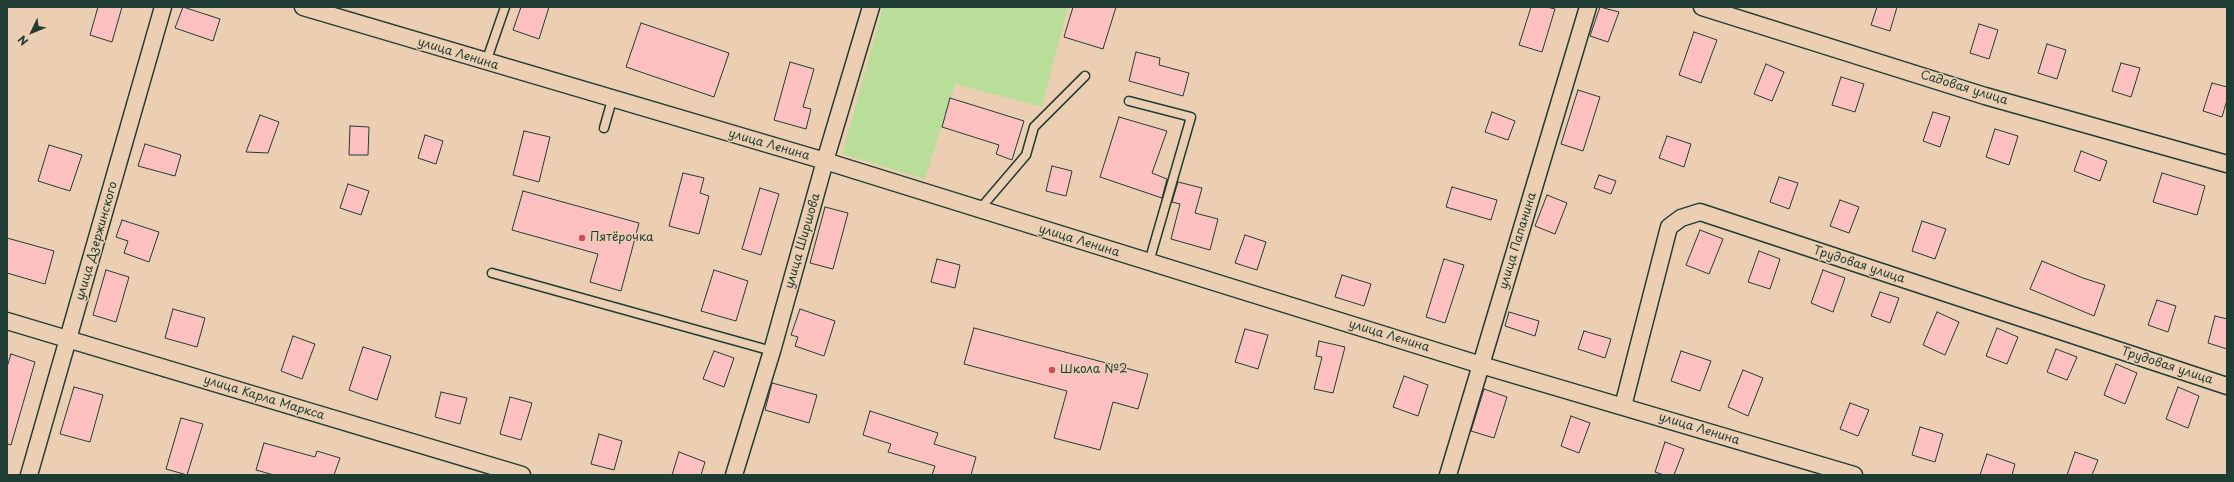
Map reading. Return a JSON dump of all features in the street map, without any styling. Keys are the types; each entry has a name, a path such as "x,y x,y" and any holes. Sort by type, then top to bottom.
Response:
{"street":[{"name":"улица Дзержинского","path":"29,475 163,7"},
{"name":"улица Ленина","path":"303,7 612,100 825,161 978,210 1481,365 1854,475"},
{"name":"улица Ширшова","path":"734,475 772,352 825,161 871,7"},
{"name":"улица Папанина","path":"1448,475 1588,7"},
{"name":"Садовая улица","path":"1702,7 1985,96 2227,164"},
{"name":"Трудовая улица","path":"1623,406 1669,227 1681,218 1700,212 2227,386"},
{"name":"улица Карла Маркса","path":"7,321 522,475"}],"lane":[{"path":"486,62 505,7"},
{"path":"978,210 1026,155 1034,127 1084,76"},
{"path":"604,128 612,100"},
{"path":"1129,101 1191,117 1149,262"},
{"path":"492,273 772,352"}],"green space":[{"path":"883,7 1068,7 1042,107 955,84 925,179 842,154"}],"building":[{"path":"98,7 122,7 112,42 90,35"},
{"path":"183,7 220,19 213,41 175,28"},
{"path":"521,7 549,7 539,39 513,30"},
{"path":"1073,7 1116,7 1103,49 1064,37"},
{"path":"1531,7 1547,7 1555,9 1542,52 1519,45"},
{"path":"1600,7 1619,12 1608,42 1590,36"},
{"path":"1877,7 1897,7 1890,31 1871,25"},
{"path":"641,23 729,53 714,97 626,67"},
{"path":"1979,24 1998,30 1989,59 1970,53"},
{"path":"1694,32 1717,40 1701,83 1679,75"},
{"path":"2047,44 2066,50 2057,79 2038,73"},
{"path":"1136,52 1160,58 1159,65 1189,73 1183,96 1129,81"},
{"path":"790,62 814,69 803,107 811,109 806,129 774,120"},
{"path":"2121,63 2140,68 2131,97 2112,91"},
{"path":"1766,64 1784,72 1772,101 1754,94"},
{"path":"1841,77 1864,84 1855,112 1832,105"},
{"path":"2212,83 2227,87 2227,100 2222,117 2203,111"},
{"path":"1578,90 1600,97 1583,151 1561,144"},
{"path":"950,98 1024,121 1012,160 996,154 999,145 942,127"},
{"path":"1492,112 1515,121 1508,140 1485,132"},
{"path":"1933,112 1950,117 1940,147 1923,141"},
{"path":"260,115 279,122 268,153 246,152"},
{"path":"1119,117 1167,131 1152,173 1167,179 1162,198 1100,177"},
{"path":"350,126 369,127 368,155 349,155"},
{"path":"1995,129 2018,136 2009,165 1986,157"},
{"path":"524,131 550,137 539,182 513,175"},
{"path":"425,135 443,141 436,164 418,158"},
{"path":"1667,136 1691,144 1684,167 1659,158"},
{"path":"145,144 181,155 175,176 138,166"},
{"path":"49,145 82,155 70,191 38,181"},
{"path":"2081,151 2107,161 2100,181 2074,171"},
{"path":"1052,166 1072,171 1066,196 1046,191"},
{"path":"683,173 704,178 700,193 709,196 699,234 669,226"},
{"path":"2162,173 2205,186 2197,215 2153,202"},
{"path":"1599,175 1616,181 1611,194 1594,188"},
{"path":"1779,177 1798,183 1789,209 1770,202"},
{"path":"1178,182 1202,188 1195,213 1218,219 1210,250 1171,239 1180,204 1172,202"},
{"path":"348,184 369,191 361,215 340,208"},
{"path":"1452,187 1497,200 1491,220 1446,207"},
{"path":"760,188 779,194 761,255 742,249"},
{"path":"523,191 639,223 621,291 590,282 598,254 512,230"},
{"path":"1547,195 1567,203 1555,234 1535,226"},
{"path":"1840,200 1859,207 1849,233 1830,226"},
{"path":"825,207 848,213 833,269 810,263"},
{"path":"122,220 159,232 149,262 124,253 128,241 116,237"},
{"path":"1922,221 1946,229 1935,259 1912,251"},
{"path":"1700,230 1723,239 1709,274 1686,265"},
{"path":"1245,235 1266,242 1257,270 1235,263"},
{"path":"7,238 54,251 45,284 7,273"},
{"path":"1759,251 1780,259 1770,289 1748,282"},
{"path":"937,259 960,265 955,288 931,282"},
{"path":"1444,259 1464,265 1445,323 1426,317"},
{"path":"2042,261 2083,278 2105,285 2094,316 2030,289"},
{"path":"106,270 129,277 116,322 93,315"},
{"path":"714,270 748,281 736,321 701,311"},
{"path":"1823,270 1845,278 1833,312 1811,303"},
{"path":"1342,275 1371,284 1364,306 1335,297"},
{"path":"1880,292 1899,298 1890,323 1871,316"},
{"path":"2157,300 2176,306 2168,332 2148,325"},
{"path":"173,309 205,318 197,347 165,338"},
{"path":"800,309 835,321 824,356 795,346 798,337 791,335"},
{"path":"1509,312 1539,321 1535,336 1505,326"},
{"path":"1937,312 1959,322 1945,355 1923,345"},
{"path":"2215,316 2227,319 2227,349 2208,343"},
{"path":"974,328 1148,374 1138,409 1113,402 1100,450 1054,438 1067,391 964,364"},
{"path":"1997,328 2018,337 2007,364 1986,356"},
{"path":"1245,329 1268,335 1258,369 1235,362"},
{"path":"1584,331 1611,339 1605,358 1578,349"},
{"path":"293,336 315,344 302,379 281,371"},
{"path":"1319,341 1345,347 1333,393 1314,389 1322,357 1316,356"},
{"path":"363,347 391,356 377,400 349,390"},
{"path":"2056,349 2077,357 2067,380 2047,372"},
{"path":"714,351 734,358 724,387 703,379"},
{"path":"1681,351 1711,361 1700,391 1671,381"},
{"path":"11,354 35,362 11,445 7,444 7,367"},
{"path":"2116,364 2137,373 2125,404 2104,395"},
{"path":"1743,370 1763,378 1748,416 1728,407"},
{"path":"1404,376 1428,385 1418,416 1393,407"},
{"path":"772,383 817,395 809,423 765,410"},
{"path":"74,387 103,395 90,442 60,434"},
{"path":"2178,387 2199,396 2188,428 2166,419"},
{"path":"1484,389 1507,397 1494,438 1471,431"},
{"path":"441,392 467,398 460,424 435,417"},
{"path":"510,397 532,403 521,440 500,434"},
{"path":"1850,403 1869,410 1858,436 1840,429"},
{"path":"870,411 938,433 934,444 976,457 971,475 932,475 935,466 888,452 891,444 863,435"},
{"path":"1571,416 1590,423 1579,453 1561,446"},
{"path":"181,418 203,424 187,475 166,469"},
{"path":"1920,427 1943,434 1935,462 1912,455"},
{"path":"599,434 622,441 614,470 591,464"},
{"path":"1665,442 1684,449 1674,475 1664,475 1655,472"},
{"path":"264,443 315,457 317,451 340,458 334,475 274,475 256,470"},
{"path":"679,452 705,462 701,475 672,475"},
{"path":"2075,452 2098,460 2092,475 2067,475"},
{"path":"1987,454 2015,464 2012,475 1980,475"}],"place":[{"name":"Пятёрочка","path":"582,238"},
{"name":"Школа №2","path":"1052,370"}]}
